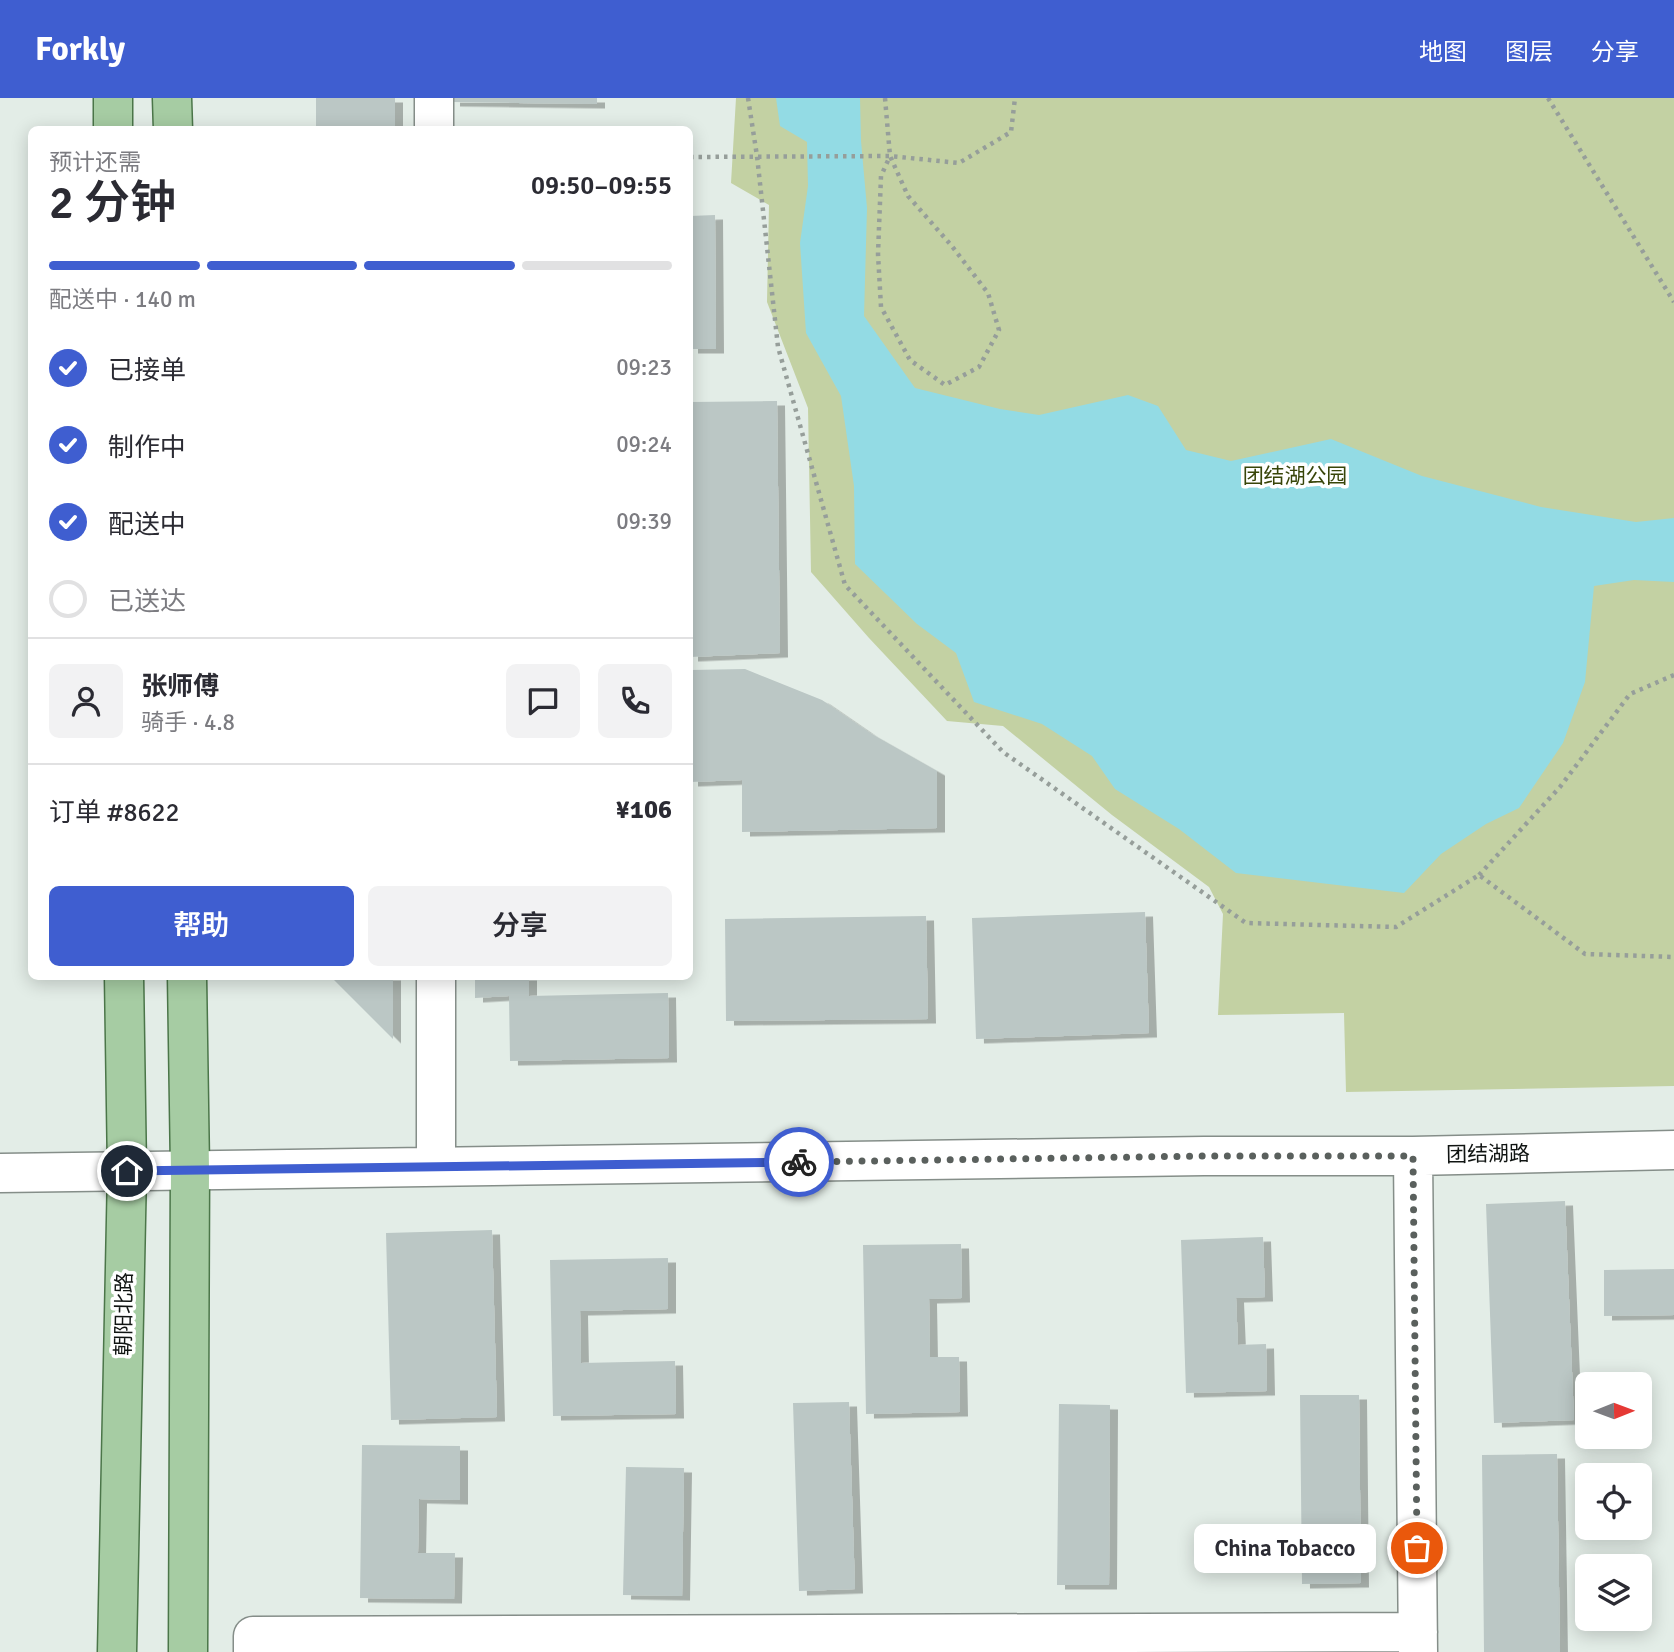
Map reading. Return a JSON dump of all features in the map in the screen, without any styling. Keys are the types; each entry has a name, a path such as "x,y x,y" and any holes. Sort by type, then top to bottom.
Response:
{"main road":[{"path":"113,98 113,126"},
{"path":"172,98 173,126"},
{"name":"朝阳北路","path":"117,1652 127,1171 124,980"},
{"path":"187,980 190,1170 188,1652"}],"street":[{"path":"434,98 434,126"},
{"path":"436,980 436,1167"},
{"name":"团结湖路","path":"0,1173 1204,1156 1413,1156 1674,1150"},
{"path":"253,1652 253,1636 675,1643 1418,1642 1413,1156"}],"path":[{"path":"748,98 778,348 845,585 1003,751 1246,923 1396,927 1479,875 1560,787 1630,694 1674,675"},
{"path":"885,98 890,156 908,196 988,293 999,330 979,367 945,385 909,360 881,307 878,254 881,176 890,156"},
{"path":"693,157 890,156 959,163 1011,132 1015,98"},
{"path":"1548,98 1674,302"},
{"path":"1479,875 1584,954 1674,957"}],"green space":[{"name":"团结湖公园","path":"736,98 1674,98 1674,1086 1346,1092 1344,1013 1218,1015 1223,914 1209,887 1112,815 1003,726 947,721 811,572 808,408 767,302 769,205 731,183"}],"water":[{"path":"776,98 860,98 867,208 864,316 915,388 1000,409 1039,415 1128,395 1158,406 1186,450 1231,461 1331,439 1422,476 1541,507 1636,522 1674,518 1674,582 1634,580 1594,586 1585,682 1563,743 1519,808 1486,824 1441,854 1404,893 1236,873 1179,829 1115,789 1092,756 1042,724 974,702 956,653 917,624 855,564 854,486 841,396 806,333 800,243 808,186 807,142 780,126"}],"building":[{"path":"316,98 395,98 395,126 316,126"},
{"path":"452,98 597,98 597,104 452,102"},
{"path":"715,215 716,349 693,349 693,216"},
{"path":"777,401 780,653 693,657 693,402"},
{"path":"745,669 822,700 870,733 937,771 937,828 742,832 742,780 693,782 693,670"},
{"path":"1145,912 1149,1033 976,1039 972,918"},
{"path":"926,916 928,1019 726,1021 725,919"},
{"path":"334,980 393,980 393,1039"},
{"path":"475,980 529,980 529,996 668,993 669,1058 510,1061 509,996 475,998"},
{"path":"1565,1201 1574,1420 1494,1423 1486,1204"},
{"path":"492,1230 497,1417 391,1420 386,1233"},
{"path":"1263,1237 1265,1297 1236,1298 1238,1345 1266,1344 1267,1391 1186,1393 1181,1240"},
{"path":"961,1244 962,1298 929,1299 930,1357 959,1357 960,1412 866,1414 863,1245"},
{"path":"668,1258 668,1309 580,1311 581,1363 675,1361 676,1414 553,1416 550,1260"},
{"path":"1674,1269 1674,1315 1604,1316 1604,1270"},
{"path":"1300,1395 1359,1395 1361,1583 1302,1584"},
{"path":"849,1402 855,1589 799,1591 793,1403"},
{"path":"1059,1404 1110,1405 1109,1585 1057,1585"},
{"path":"362,1445 460,1446 460,1500 419,1499 418,1553 455,1553 454,1599 360,1598"},
{"path":"1557,1454 1560,1652 1484,1652 1482,1455"},
{"path":"626,1467 684,1468 682,1596 623,1595"}],"way so far":[{"path":"799,1162 1413,1156 1417,1548"}],"place":[{"name":"China Tobacco","path":"1417,1548"}],"route":[{"path":"127,1171 799,1162"}]}
